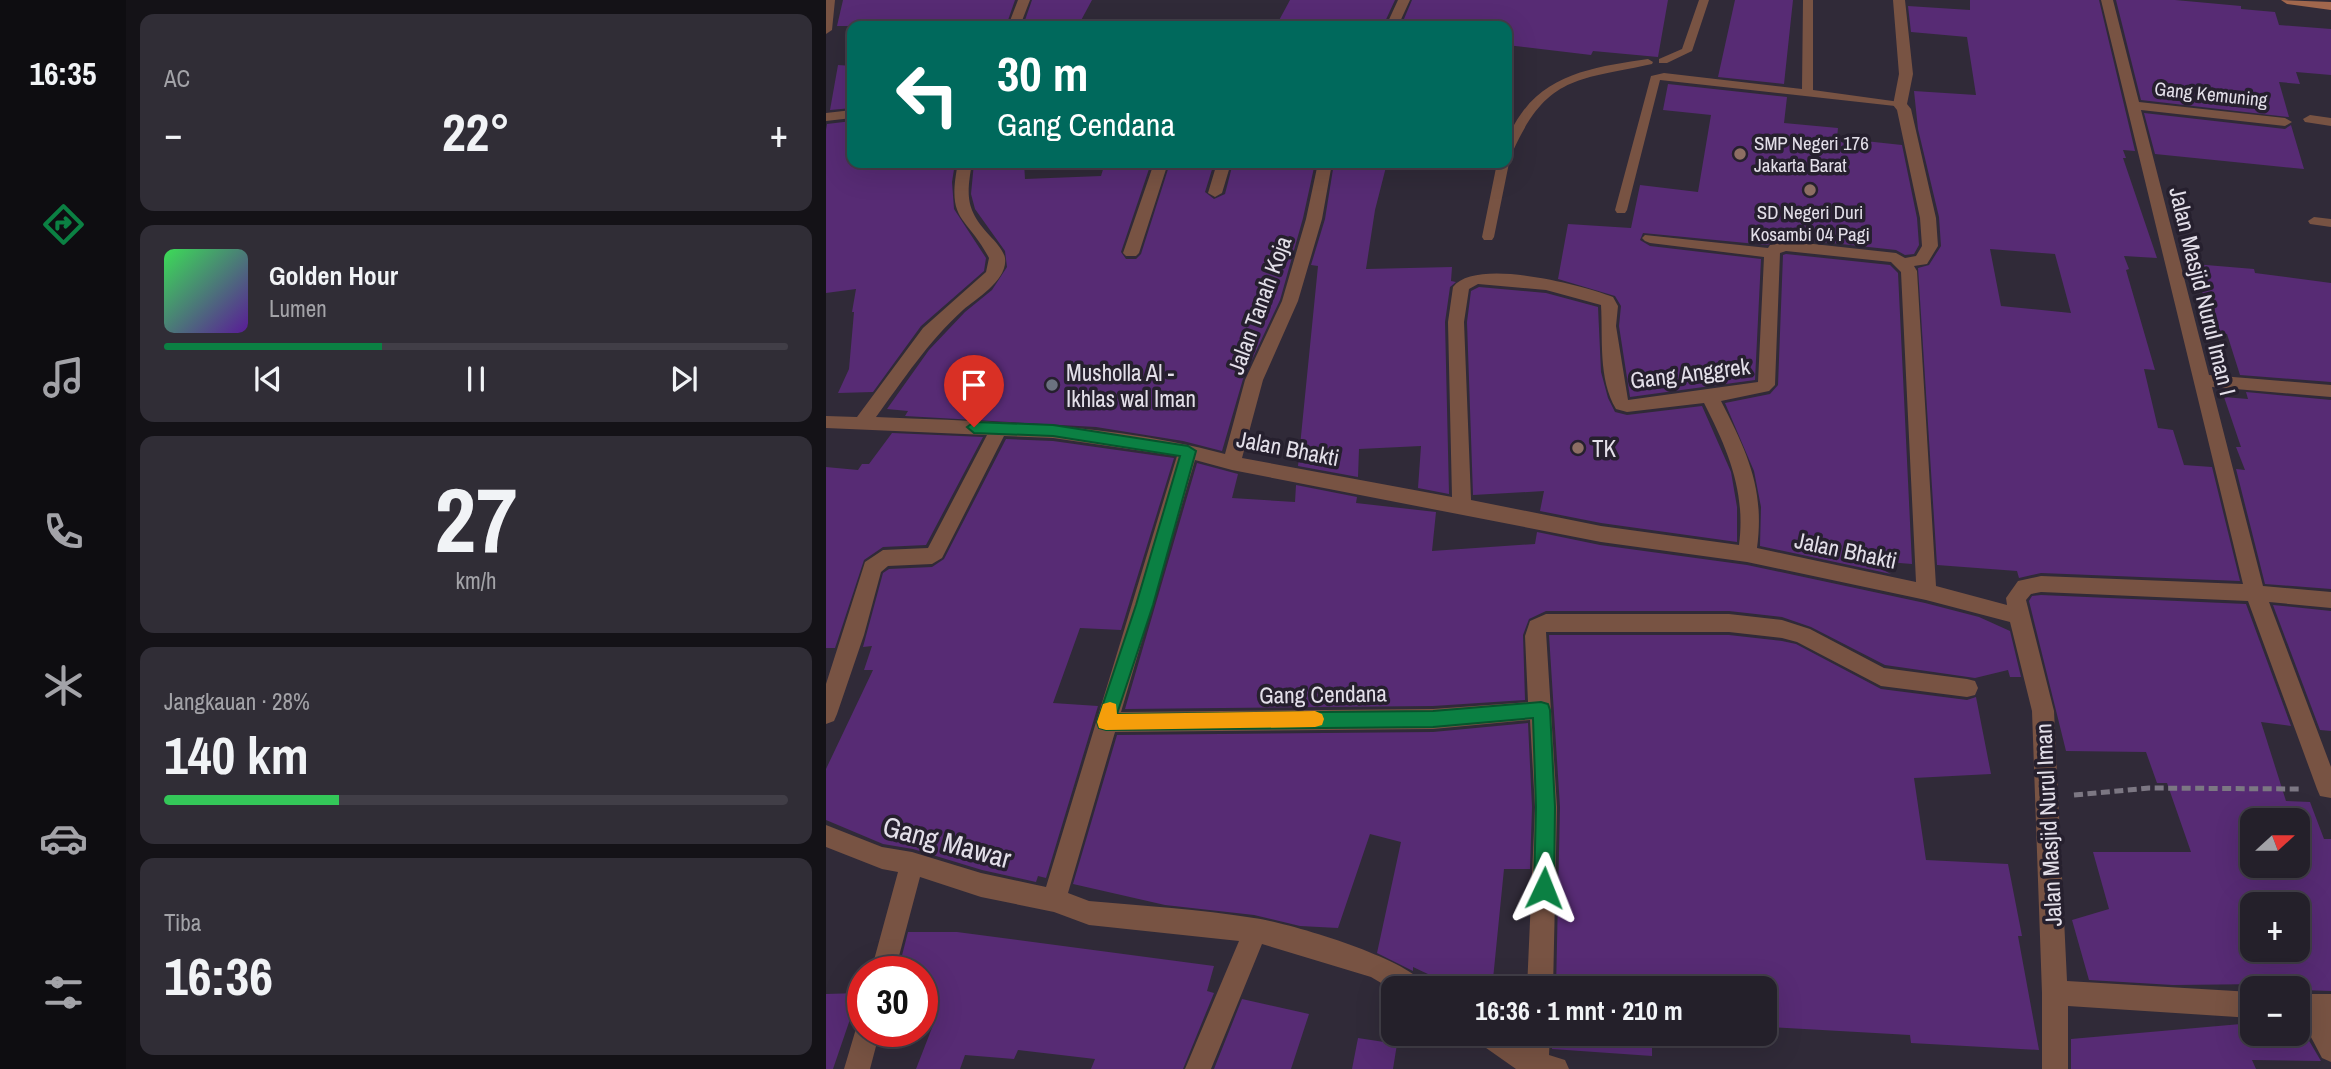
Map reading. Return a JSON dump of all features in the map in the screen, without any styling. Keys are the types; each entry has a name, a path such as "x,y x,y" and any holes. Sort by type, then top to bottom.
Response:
{"main road":[{"path":"2287,0 2331,6"}],"street":[{"path":"826,30 829,0"},
{"path":"1016,21 1024,0"},
{"path":"1394,21 1404,0"},
{"path":"1899,0 1906,74 1900,105 1904,109 1928,218 1930,246 1921,260 1903,263"},
{"name":"Jalan Masjid Nurul Iman I","path":"2107,0 2255,593 2330,790"},
{"name":"Gang Kemuning","path":"2133,105 2285,122"},
{"path":"826,117 847,115"},
{"path":"2310,119 2331,122"},
{"path":"862,424 929,332 994,274 997,258 990,245 970,223 962,205 960,191 964,168"},
{"path":"1131,253 1159,168"},
{"path":"1215,193 1222,168"},
{"name":"Jalan Tanah Koja","path":"1232,463 1254,380 1290,301 1314,219 1324,168"},
{"path":"1650,239 1772,253 1775,248 1786,246 1896,258 1903,263 1909,271 1926,592"},
{"name":"Gang Anggrek","path":"1462,505 1456,322 1461,287 1480,278 1524,282 1607,301 1617,396 1622,405 1709,396 1761,389 1766,385 1772,253"},
{"path":"2202,380 2331,391"},
{"path":"1709,396 1747,475 1752,530 1747,554"},
{"name":"Jalan Bhakti","path":"826,422 1053,431 1188,451 1232,463 1462,505 1601,534 1747,554 1926,592 2018,616"},
{"path":"826,714 854,635 872,568 883,558 932,556 935,553 999,428"},
{"path":"1188,451 1145,605 1106,722 1055,900 1089,913 1256,930 1377,966 1394,976"},
{"path":"2018,616 2017,598 2025,587 2041,584 2255,593 2331,600"},
{"name":"Jalan Masjid Nurul Iman","path":"2018,616 2036,676 2043,711 2055,993 2055,1069"},
{"path":"1540,976 1546,807 1535,636 1537,627 1546,623 1729,623 1782,629 1803,635 1881,677 1967,688"},
{"name":"Gang Cendana","path":"1106,722 1433,719 1541,710"},
{"name":"Gang Mawar","path":"826,836 882,858 912,863 981,885 1055,900"},
{"path":"887,956 912,863"},
{"path":"1198,1069 1256,930"},
{"path":"2055,993 2240,1004"},
{"path":"2313,1007 2331,1049"},
{"path":"1507,1046 1543,1068"},
{"path":"1539,1046 1543,1068"},
{"path":"857,1069 863,1047"}],"lane":[{"path":"1663,61 1687,51 1704,0"},
{"path":"1807,93 1808,0"},
{"path":"1512,141 1527,112 1539,98 1559,83 1604,69 1648,62"},
{"path":"1621,210 1655,78 1664,76 1900,105"},
{"path":"1488,237 1502,168"},
{"path":"2314,220 2331,223"}],"path":[{"path":"2047,798 2149,788 2330,790"}],"building":[{"path":"843,0 1015,0 1008,21 847,21 847,26 837,26"},
{"path":"1032,0 1092,0 1081,21 1025,21"},
{"path":"1290,0 1395,0 1385,21 1279,21"},
{"path":"1412,0 1668,0 1658,57 1593,51 1591,55 1512,46 1512,21 1403,21"},
{"path":"1735,0 1793,0 1784,84 1718,77"},
{"path":"1970,0 2099,0 2135,151 2123,150 2126,158 2123,158 2157,258 2124,256 2155,370 2144,369 2158,428 2173,430 2184,465 2212,467 2240,581 2041,573 2019,578 2017,571 1937,565 1918,268 1929,265 1941,246 1939,217 1918,129 1914,91 1976,95 1967,37 1911,32 1908,6 1970,10","holes":["1990,249 2055,254 2071,313 2001,306"]},
{"path":"2116,0 2175,0 2241,6 2241,9 2275,12 2279,25 2331,29 2331,75 2296,72 2300,84 2279,82 2289,117 2141,100"},
{"path":"838,65 847,66 847,108 830,110"},
{"path":"1668,84 1787,97 1784,123 1838,128 1837,138 1902,145 1917,218 1919,245 1914,254 1905,255 1896,250 1786,238 1767,245 1643,233 1640,240 1650,246 1761,259 1755,380 1630,397 1619,326 1621,306 1615,296 1558,279 1568,224 1631,228 1640,185 1698,192 1711,115 1663,110"},
{"path":"2144,113 2285,129 2291,125 2304,169 2155,154"},
{"path":"847,122 847,168 954,168 952,182 954,209 986,258 984,271 921,326 873,392 838,393 849,369 856,289 826,293 827,124"},
{"path":"974,168 1024,168 1025,179 1101,176 1103,168 1149,168 1121,252 1126,259 1136,259 1141,254 1168,168 1212,168 1205,192 1214,199 1225,194 1232,168 1314,168 1280,300 1243,379 1222,451 1183,441 1096,427 905,416 908,411 887,409 929,350 965,312 992,290 1007,267 1005,251 975,209 971,194"},
{"path":"1333,168 1386,168 1375,210 1366,269 1452,267 1451,281 1456,282 1450,287 1445,322 1449,494 1418,488 1421,446 1359,449 1358,477 1298,466 1318,266 1311,265 1325,219"},
{"path":"1783,255 1890,265 1898,273 1912,564 1863,560 1891,574 1760,546 1761,507 1754,471 1725,403 1770,394 1778,385"},
{"path":"2194,264 2254,269 2255,273 2331,283 2331,382 2240,375 2227,334 2214,332"},
{"path":"1479,287 1546,293 1598,307 1601,372 1615,412 1627,415 1702,406 1731,472 1737,507 1737,542 1601,523 1540,511 1544,491 1473,495 1467,322 1471,291"},
{"path":"2246,392 2331,400 2331,589 2265,584 2236,469 2245,470 2236,447 2241,447 2224,397 2248,399"},
{"path":"892,433 983,437 926,545 883,547 864,560 835,648 826,648 826,467 858,470 862,464 869,464"},
{"path":"1006,439 1053,441 1174,458 1121,630 1080,628 1053,703 1098,706 1046,878 1038,876 1036,882 982,870 913,849 883,844 826,820 826,769 873,670 864,670 872,646 863,647 883,573 889,569 932,567 944,559"},
{"path":"1197,463 1238,474 1232,498 1295,502 1296,485 1357,497 1356,503 1436,512 1432,551 1535,544 1537,532 1600,545 1747,565 1979,617 2010,631 2021,677 2010,677 2008,670 1975,678 1885,665 1811,627 1782,617 1729,611 1546,611 1529,619 1523,635 1525,700 1433,706 1125,709"},
{"path":"2041,595 2246,604 2291,726 2261,722 2286,801 2310,802 2324,839 2331,839 2331,991 2310,990 2310,976 2240,976 2240,984 2173,985 2089,980 2072,920 2109,909 2093,852 2191,852 2167,783 2157,783 2146,752 2066,751 2029,601 2032,596"},
{"path":"2273,605 2331,611 2331,731 2320,730"},
{"path":"1549,635 1729,635 1782,641 1796,644 1881,689 1967,700 1976,697 1991,774 1914,778 1926,860 2008,864 2039,1050 1911,1043 1910,1035 1777,1028 1777,976 1556,976 1560,807"},
{"path":"1528,723 1532,807 1530,869 1504,869 1493,976 1432,976 1413,967 1413,971 1377,953 1401,842 1370,834 1338,928 1300,926 1254,915 1165,905 1073,884 1117,735 1433,732"},
{"path":"908,932 957,932 1214,966 1207,991 1214,993 1183,1069 1091,1069 1095,1059 1018,1050 1014,1059 965,1055 960,1069 916,1069 925,1047 938,1047 938,956 902,956"},
{"path":"847,993 847,1028 833,1069 826,1069 826,994"},
{"path":"1242,999 1309,1014 1291,1069 1214,1069"},
{"path":"2240,1024 2240,1046 2310,1046 2310,1042 2321,1061 2252,1060 2256,1069 2071,1069 2071,1039"},
{"path":"1358,1038 1381,1042 1381,1046 1397,1046 1393,1069 1352,1069"},
{"path":"1552,1046 1652,1046 1652,1056 1552,1049"}],"slow traffic":[{"path":"1110,710 1106,722 1315,719"}],"place":[{"name":"SMP Negeri 176 Jakarta Barat","path":"1740,154"},
{"name":"SD Negeri Duri Kosambi 04 Pagi","path":"1810,190"},
{"name":"Musholla Al - Ikhlas wal Iman","path":"1052,385"},
{"name":"TK","path":"1578,448"}],"route":[{"path":"974,427 1053,431 1188,451 1145,605 1106,722 1433,719 1541,710 1546,807 1544,888"}]}
